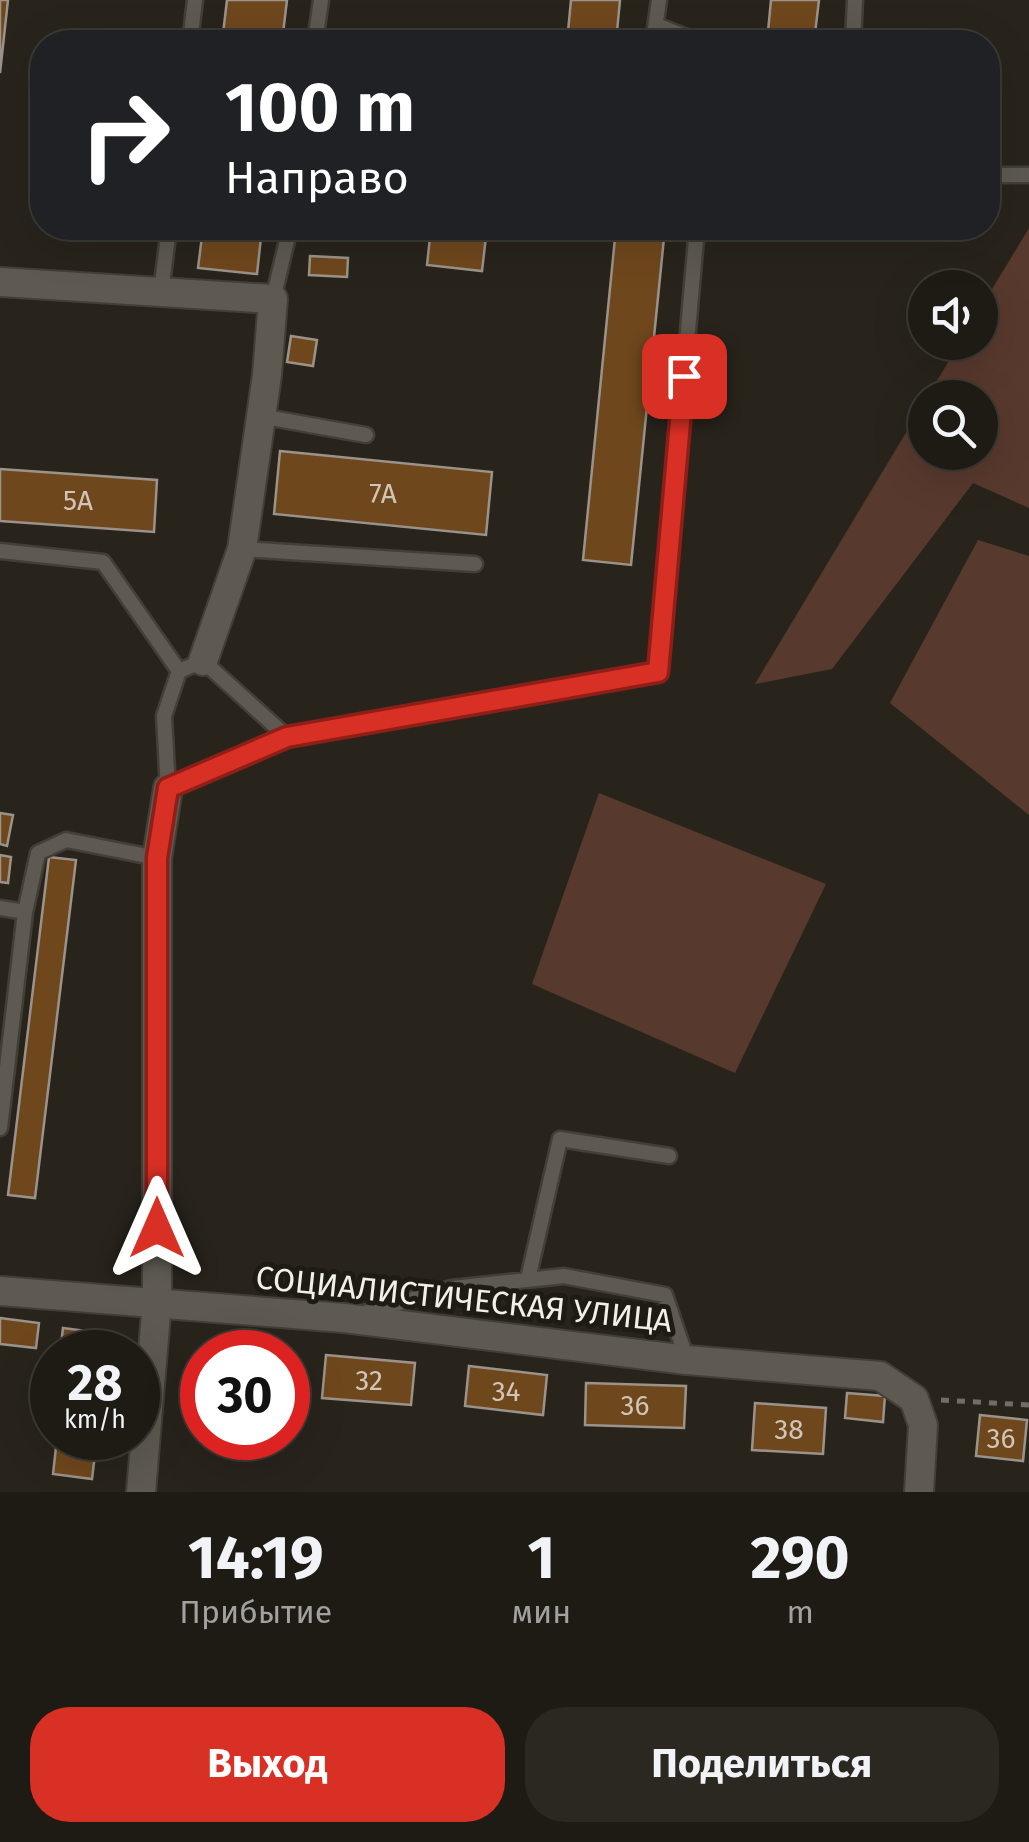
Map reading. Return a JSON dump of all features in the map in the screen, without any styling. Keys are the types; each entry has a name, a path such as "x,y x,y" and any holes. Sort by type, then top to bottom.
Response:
{"street":[{"path":"0,282 272,299 242,549 191,666"},
{"path":"141,1492 157,1302 157,858 168,788"},
{"name":"СОЦИАЛИСТИЧЕСКАЯ УЛИЦА","path":"0,1291 344,1318 686,1360 880,1376 914,1398"},
{"path":"914,1398 923,1425 919,1492"}],"lane":[{"path":"191,30 195,0"},
{"path":"317,30 321,0"},
{"path":"655,30 659,0"},
{"path":"854,30 855,0"},
{"path":"656,25 669,30"},
{"path":"1000,175 1029,175"},
{"path":"162,292 168,240"},
{"path":"272,299 288,240"},
{"path":"191,666 164,716 168,788 287,737 658,672 696,240"},
{"path":"260,416 366,435"},
{"path":"242,549 475,564"},
{"path":"0,552 103,562 191,666 287,737"},
{"path":"0,1128 6,1022 38,853 66,840 157,858"},
{"path":"0,908 25,912"},
{"path":"528,1279 560,1139 669,1156"},
{"path":"344,1318 452,1288 564,1276 665,1296 686,1360"}],"path":[{"path":"914,1398 1029,1405"}],"shaded area":[{"path":"1029,228 1029,508 973,483 832,669 755,684 908,429 908,470 998,470 998,380 937,380 950,360 998,360 998,279"},
{"path":"978,540 1029,556 1029,815 890,703"},
{"path":"599,793 826,884 735,1073 532,984"}],"building":[{"path":"0,0 8,0 0,73"},
{"path":"227,0 287,0 283,30 223,30"},
{"path":"571,0 620,0 617,30 568,30"},
{"path":"771,0 819,0 815,30 768,30"},
{"path":"202,240 261,240 257,274 198,268"},
{"path":"430,240 486,240 482,271 427,265"},
{"path":"615,240 664,240 631,565 583,560"},
{"path":"310,256 348,258 347,277 309,275"},
{"path":"291,336 317,340 313,366 287,362"},
{"path":"280,451 492,472 486,535 274,514"},
{"path":"0,469 157,480 154,532 0,521"},
{"path":"0,813 13,815 7,846 0,844"},
{"path":"0,855 11,857 8,883 0,882"},
{"path":"49,857 76,860 35,1198 8,1195"},
{"path":"0,1318 39,1323 38,1330 30,1330 30,1347 0,1344"},
{"path":"326,1355 415,1363 411,1405 322,1398"},
{"path":"469,1366 547,1375 543,1415 465,1406"},
{"path":"586,1383 686,1386 684,1428 585,1425"},
{"path":"847,1393 885,1396 883,1422 845,1418"},
{"path":"755,1403 826,1408 823,1454 752,1450"},
{"path":"980,1415 1027,1420 1023,1461 976,1456"},
{"path":"55,1460 94,1460 92,1479 53,1474"}],"route":[{"path":"157,1228 157,858 168,788 287,737 658,672 684,376"}]}
